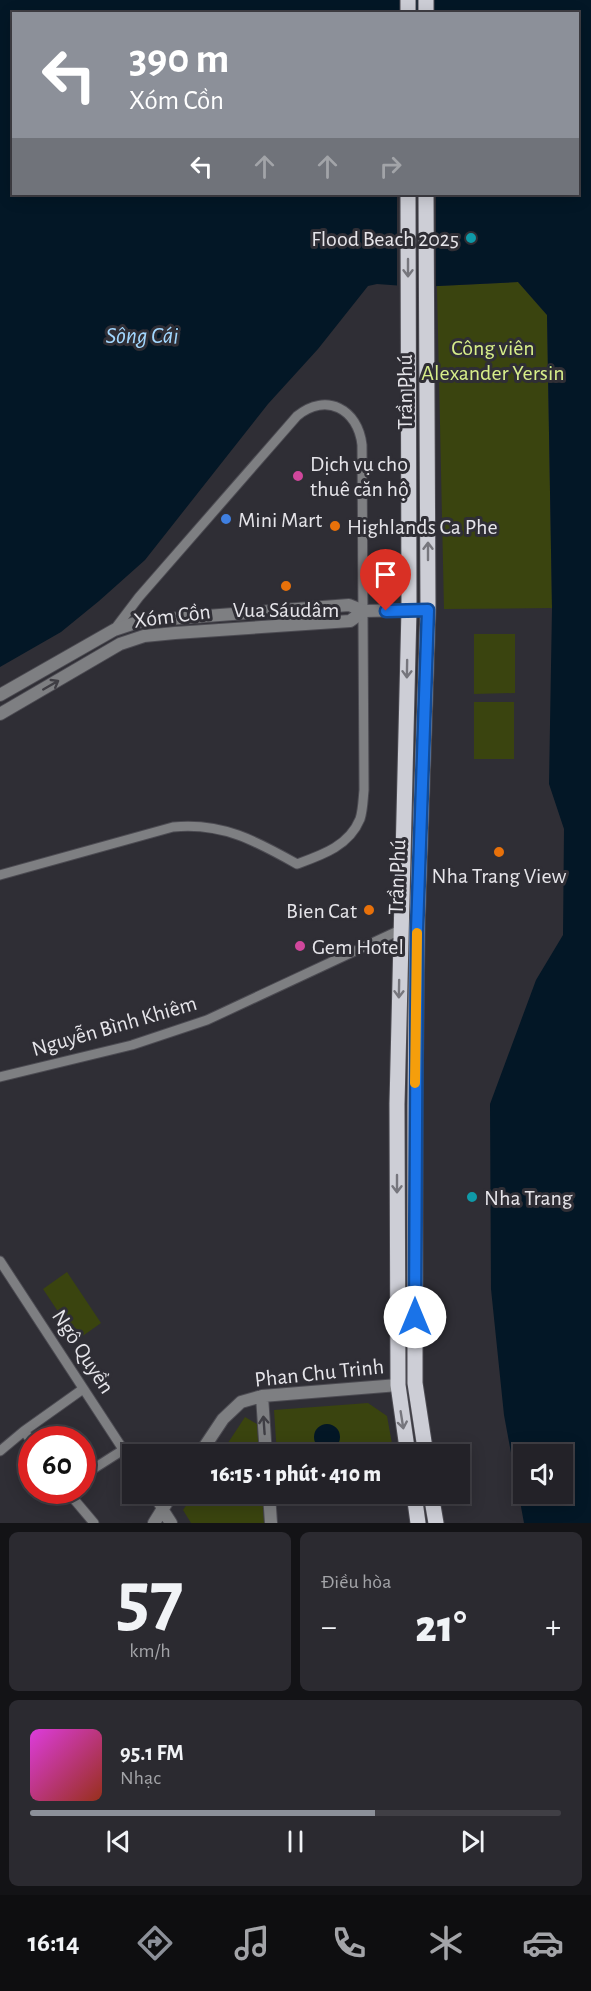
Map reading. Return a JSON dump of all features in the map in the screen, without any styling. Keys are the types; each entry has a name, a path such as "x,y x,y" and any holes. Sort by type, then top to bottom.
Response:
{"main road":[{"name":"Trần Phú","path":"406,1444 398,1385 397,1104 408,610 408,195"},
{"name":"Trần Phú","path":"424,1444 415,1383 415,1105 417,930 428,610 426,195"},
{"path":"408,610 428,610"},
{"path":"400,930 417,930"},
{"path":"397,1104 415,1105"},
{"path":"398,1230 415,1231"},
{"path":"398,1385 415,1383"},
{"path":"415,1504 418,1523"},
{"path":"433,1504 436,1523"}],"street":[{"path":"0,875 173,827 191,825 234,833 297,864 328,852 344,842 360,818 364,790 361,435 356,422 339,408 317,405 307,408 297,416 139,597 114,630 120,644"},
{"name":"Xóm Cồn","path":"0,695 114,630 141,621 349,605 364,611 408,610"},
{"name":"Xóm Cồn","path":"0,714 120,644 144,636 350,621 364,611"},
{"name":"Nguyễn Bình Khiêm","path":"0,1077 132,1045 207,1020 400,930"},
{"name":"Ngô Quyền","path":"0,1261 122,1448"},
{"name":"Phan Chu Trinh","path":"207,1444 224,1419 241,1402 262,1396 398,1385"},
{"path":"31,1426 83,1389"},
{"path":"262,1396 265,1444"},
{"path":"0,1451 18,1436"},
{"path":"96,1467 122,1451"},
{"path":"78,1504 94,1523"},
{"path":"159,1504 171,1523"},
{"path":"154,1523 165,1504"},
{"path":"270,1504 271,1523"}],"green space":[{"name":"Công viên Alexander Yersin","path":"518,282 547,315 552,608 444,609 437,286"},
{"path":"474,634 515,634 515,693 474,694"},
{"path":"474,702 514,702 514,759 474,759"},
{"path":"67,1272 101,1323 77,1340 43,1289"},
{"path":"368,1403 387,1416 392,1444 276,1444 274,1410"},
{"path":"245,1417 257,1424 258,1444 227,1444"},
{"path":"187,1504 263,1504 264,1523 191,1523 183,1510"}],"water":[{"name":"Sông Cái","path":"0,0 591,0 591,1523 524,1523 520,1504 573,1504 573,1444 513,1444 513,1464 504,1415 491,1289 490,1104 536,980 563,935 564,829 549,784 552,608 547,315 518,282 418,287 377,284 368,286 318,349 268,404 145,560 61,632 0,667"},
{"path":"322,1425 332,1425 339,1432 338,1444 316,1444 315,1442 315,1432"}],"pier":[{"path":"397,195 436,195 436,289 397,288"}],"slow traffic":[{"path":"415,1083 417,933"}],"place":[{"name":"Flood Beach 2025","path":"471,238"},
{"name":"Dịch vụ cho thuê căn hộ","path":"298,476"},
{"name":"Mini Mart","path":"226,519"},
{"name":"Highlands Ca Phe","path":"335,526"},
{"name":"Vua Sáudâm","path":"286,586"},
{"name":"Nha Trang View","path":"499,852"},
{"name":"Bien Cat","path":"369,910"},
{"name":"Gem Hotel","path":"300,946"},
{"name":"Nha Trang","path":"472,1197"}],"route":[{"path":"386,611 428,610 417,930 415,1317"}]}
